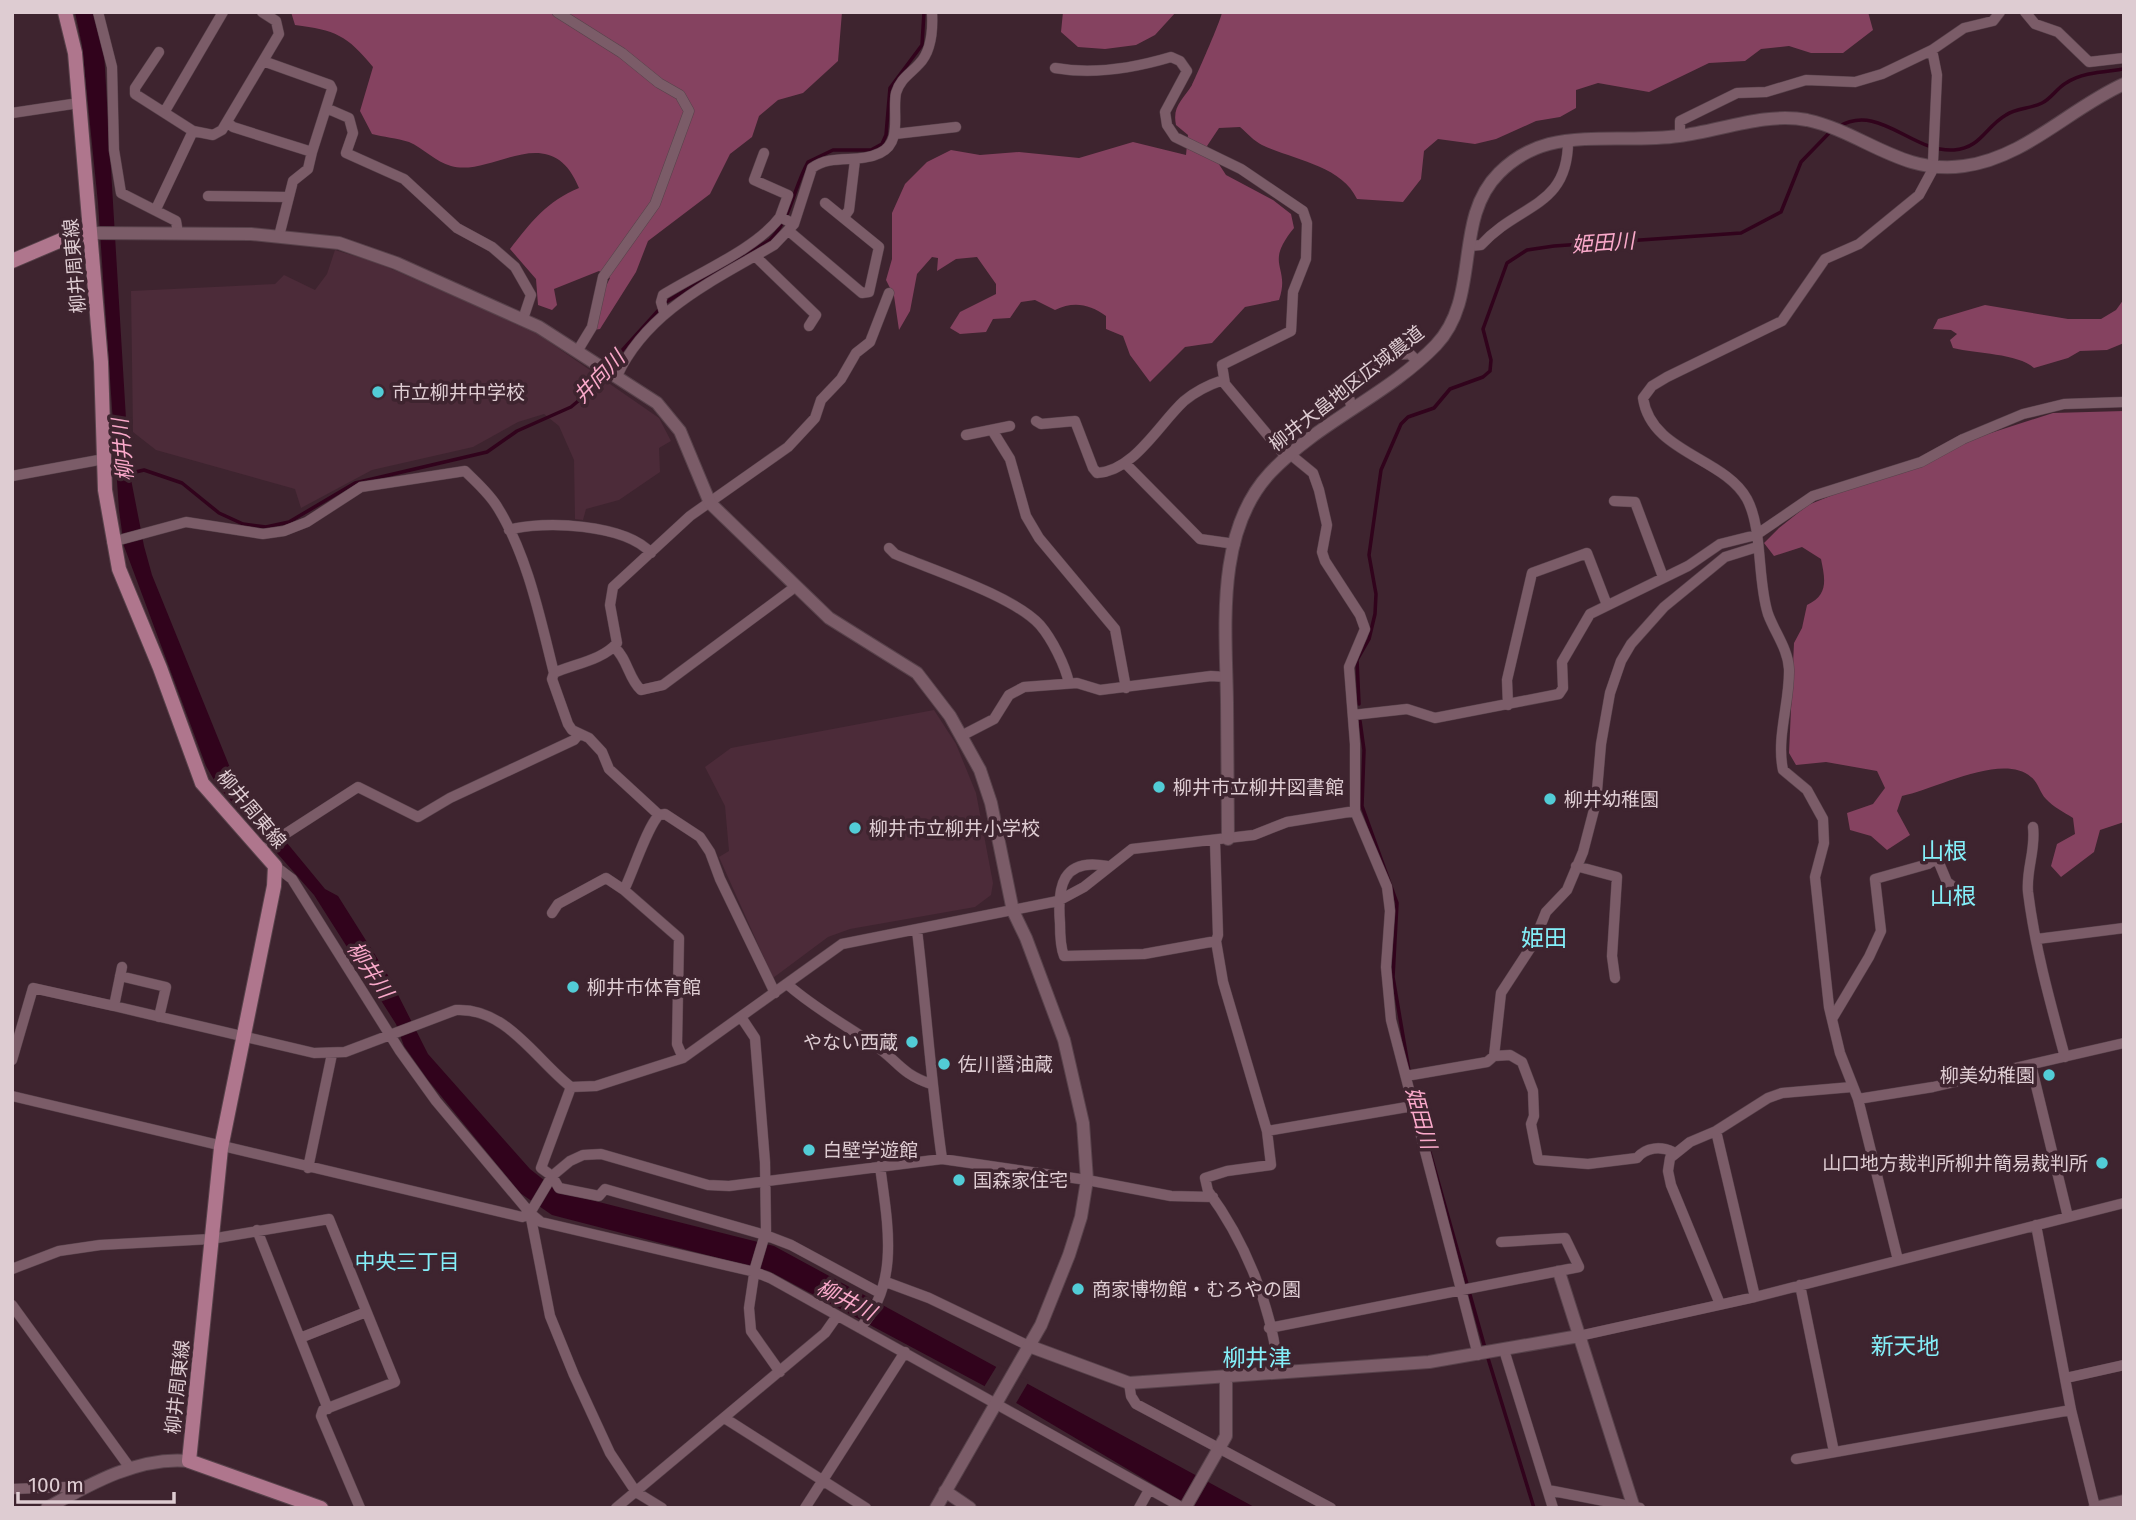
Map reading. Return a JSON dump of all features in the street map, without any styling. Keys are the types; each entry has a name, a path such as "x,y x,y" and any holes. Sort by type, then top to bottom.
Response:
{"main road":[{"name":"柳井周東線","path":"65,12 75,53 95,233 107,512 124,587 160,668 202,783 214,800 265,846 275,866 274,886 222,1148 189,1461 321,1508"},
{"path":"12,261 66,238 95,233"}],"street":[{"path":"98,12 112,67 113,135 121,193 176,221 178,233"},
{"path":"164,111 223,12"},
{"path":"159,52 135,88 135,94 193,131 213,135 227,122 279,34 276,22 262,12"},
{"path":"557,12 622,53 659,83 680,95 689,111 655,204 603,277 592,327 578,350"},
{"path":"617,376 623,362 662,308 755,256 787,223 812,168 835,159 855,160 881,153 890,146 895,134 896,95 904,77 925,57 932,37 932,12"},
{"path":"1680,136 1680,121 1737,93 1766,92 1806,80 1855,82 1882,74 1932,50 1955,33 1993,21 2000,12"},
{"path":"2025,12 2035,24 2058,32 2089,62 2124,58"},
{"path":"1898,1260 1858,1099 1832,1018 1815,877 1824,843 1824,818 1807,790 1783,770 1783,715 1789,665 1768,613 1753,514 1740,489 1727,477 1687,453 1660,430 1649,418 1643,398 1652,386 1667,377 1782,321 1819,264 1835,253 1860,244 1910,203 1927,183 1933,166 1937,75 1932,50"},
{"path":"1055,68 1074,71 1104,70 1151,65 1171,57 1180,61 1187,71 1165,112 1167,125 1175,137 1241,169 1303,211 1307,223 1306,259 1293,292 1292,331 1230,359 1222,365 1223,380 1289,456 1313,473 1327,525 1322,552 1360,615 1365,629 1349,667 1355,811 1387,887 1390,911 1387,993 1428,1170 1484,1354"},
{"path":"263,61 330,85 308,169 293,181 279,236"},
{"name":"柳井大畠地区広域農道","path":"1221,840 1227,587 1235,544 1258,488 1289,456 1417,360 1442,336 1461,302 1478,204 1499,173 1532,149 1568,141 1680,136 1762,121 1807,120 1894,158 1933,166 1965,166 2018,148 2097,97 2124,84"},
{"path":"12,113 79,103"},
{"path":"326,108 349,118 353,133 346,153 404,179 457,228 492,247 507,263 515,267 531,295 523,319"},
{"path":"227,122 233,128 312,152"},
{"path":"895,134 956,127"},
{"path":"156,209 193,131"},
{"path":"1469,246 1481,246 1504,222 1549,196 1564,176 1568,141"},
{"path":"764,153 754,180 788,195 787,223 862,293 869,292 879,247 825,202"},
{"path":"844,217 849,210 855,160"},
{"path":"208,196 287,197"},
{"path":"662,308 663,295 767,232 787,223"},
{"path":"95,233 279,236 316,239 359,249 523,319 578,350 670,415 710,503 795,587 842,627 917,673 963,735 980,770 991,803 1013,911 1064,1040 1083,1123 1087,1180 1081,1217 1069,1255 1041,1325 936,1508"},
{"path":"755,256 817,315 809,326"},
{"path":"554,673 596,658 614,647 617,643 610,605 612,587 710,503 788,447 816,418 821,400 841,379 856,353 870,342 890,293"},
{"path":"1352,408 1346,386 1371,364 1392,356 1409,354 1417,360"},
{"path":"1036,421 1041,424 1075,421 1097,472 1125,463 1185,400 1204,386 1223,380"},
{"path":"1494,1056 1495,1021 1501,993 1533,944 1546,912 1567,890 1583,852 1596,802 1601,744 1614,677 1631,644 1671,601 1725,557 1756,541 1813,496 1921,462 1963,439 2024,414 2064,404 2124,402"},
{"path":"965,435 1010,426"},
{"path":"992,430 1010,459 1026,516 1039,538 1115,629 1126,688"},
{"path":"12,476 104,459"},
{"path":"1125,463 1200,540 1235,544"},
{"path":"114,542 187,522 263,534 284,531 307,522 361,487 465,471 498,508 509,530 533,592 554,673 552,679 568,724 579,734 589,738 602,752 609,769 659,816"},
{"path":"1614,501 1634,502 1663,577"},
{"path":"509,530 553,523 608,533 645,547 651,554"},
{"path":"1353,715 1407,709 1435,719 1559,694 1563,688 1560,668 1585,619 1606,605 1688,566 1720,544 1756,541"},
{"path":"889,548 895,554 996,597 1026,614 1040,625 1069,683"},
{"path":"1508,705 1507,680 1532,573 1587,552 1606,605"},
{"path":"614,647 640,690 663,685 795,587"},
{"path":"963,735 993,719 1009,695 1017,689 1069,683 1100,690 1226,677"},
{"path":"265,846 358,787 418,817 450,798 574,740 579,734"},
{"path":"12,1060 33,988 244,1038 332,1054 456,1010 470,1009 530,1045 571,1087 596,1086 683,1058 842,944 1058,901 1084,887 1107,866 1140,847 1254,835 1287,822 1355,811"},
{"path":"624,890 644,847 646,833 659,816 665,814 691,830 705,844 775,993"},
{"path":"2033,827 2034,849 2028,882 2039,960 2065,1057"},
{"path":"1221,840 1219,934 1216,941 1227,995 1267,1131 1270,1165 1205,1178 1241,1245 1269,1328 1278,1371"},
{"path":"1832,1018 1869,957 1881,931 1875,879 1917,868 1937,858 1947,882 1955,888"},
{"path":"1107,866 1096,863 1071,870 1059,887 1062,952 1070,957 1144,954 1216,941"},
{"path":"275,866 292,879 436,1101 532,1208 541,1222 755,1270 997,1400 1149,1490 1186,1506 1226,1436 1226,1377"},
{"path":"1576,866 1618,877 1612,956 1615,978"},
{"path":"552,913 558,904 606,878 624,890 679,938 677,1044 683,1058"},
{"path":"2037,939 2124,928"},
{"path":"917,930 927,1011 931,1084 943,1158"},
{"path":"114,1006 121,971 166,987 159,1017"},
{"path":"788,984 812,1005 875,1045 904,1073 931,1084"},
{"path":"741,1017 755,1038 765,1181 765,1237 755,1270 749,1308 751,1331 780,1372"},
{"path":"1858,1099 1933,1087 2124,1043"},
{"path":"308,1168 332,1054"},
{"path":"1406,1076 1487,1062 1494,1056 1510,1055 1522,1062 1532,1091 1534,1116 1531,1124 1538,1160 1588,1164 1637,1157 1642,1152 1661,1147 1673,1152"},
{"path":"2031,1065 2067,1217"},
{"path":"571,1087 541,1168 559,1188 599,1196 605,1189 791,1245 878,1297"},
{"path":"1720,1304 1671,1185 1667,1166 1673,1152 1716,1131 1752,1107 1775,1096 1852,1087"},
{"path":"12,1096 222,1148 522,1217 532,1208 550,1178 570,1161 593,1154 708,1185 765,1181 943,1158 1171,1196 1213,1197"},
{"path":"1267,1131 1413,1106"},
{"path":"1716,1131 1755,1297"},
{"path":"861,1327 886,1282 890,1241 880,1166"},
{"path":"886,1282 929,1298 1029,1346 1129,1383 1226,1377 1278,1371 1417,1363 1484,1354 1579,1336 1755,1297 2124,1203"},
{"path":"532,1208 545,1297 559,1341 610,1453 636,1492 662,1508"},
{"path":"12,1269 60,1251 100,1245 211,1239 329,1219 395,1382 323,1410 321,1416 360,1508"},
{"path":"2036,1225 2071,1410 2095,1508 2124,1501"},
{"path":"257,1230 328,1409"},
{"path":"1269,1328 1464,1292 1579,1267 1565,1238 1501,1242"},
{"path":"1548,1490 1636,1507 1559,1272"},
{"path":"1800,1285 1834,1452"},
{"path":"12,1305 130,1468"},
{"path":"300,1338 366,1312"},
{"path":"617,1508 825,1333 837,1316"},
{"path":"1504,1350 1553,1508"},
{"path":"805,1508 905,1352"},
{"path":"2066,1378 2124,1365"},
{"path":"1129,1383 1130,1396 1136,1404 1331,1508"},
{"path":"1796,1459 2071,1410"},
{"path":"726,1419 866,1508"},
{"path":"47,1508 130,1468 166,1459 189,1461"},
{"path":"12,1489 65,1487 75,1494"},
{"path":"1139,1508 1149,1490"},
{"path":"945,1491 970,1508"}],"shaded area":[{"path":"291,12 842,12 838,61 803,93 778,100 759,116 752,137 730,154 710,194 648,241 636,272 600,329 593,330 602,294 610,278 599,271 554,289 557,305 552,310 538,305 536,279 510,249 549,206 579,188 567,167 553,156 537,153 484,165 451,166 409,142 372,134 360,111 373,67 339,36 320,29 295,25"},
{"path":"1063,12 1176,12 1155,35 1136,45 1105,49 1078,47 1061,32"},
{"path":"1222,12 1868,12 1873,30 1843,53 1811,53 1789,46 1761,49 1745,61 1709,63 1649,92 1598,83 1576,90 1576,108 1560,117 1536,121 1496,139 1475,144 1438,139 1424,151 1421,179 1403,202 1357,199 1340,178 1328,171 1262,145 1240,127 1219,128 1207,146 1226,175 1273,200 1291,214 1294,228 1280,250 1282,288 1279,300 1245,307 1212,343 1185,347 1150,382 1130,355 1123,336 1106,329 1106,316 1088,306 1068,305 1055,310 1035,300 1021,302 1010,318 993,319 986,332 960,334 950,328 960,312 996,294 996,284 977,257 956,259 937,271 938,258 932,257 917,274 910,311 899,330 894,296 886,280 892,259 892,213 905,184 927,162 951,150 980,155 1019,152 1079,158 1133,142 1186,155 1188,135 1176,125 1176,113 1192,85"},
{"name":"市立柳井中学校","path":"335,250 378,263 535,332 659,418 671,441 659,448 660,472 619,500 586,509 583,520 575,519 574,460 559,426 544,414 518,422 473,447 372,470 301,508 295,489 156,450 133,432 131,291 275,284 284,275 315,290 327,274"},
{"path":"2124,299 2124,343 2107,350 2080,351 2068,358 2034,368 2018,359 1953,348 1950,340 1957,334 1951,330 1933,329 1938,319 1985,305 2068,319 2101,319 2116,310"},
{"path":"2124,411 2124,822 2100,830 2094,852 2061,877 2051,866 2057,844 2075,834 2073,818 2049,802 2031,777 2018,770 2003,769 1986,770 1902,796 1897,811 1910,835 1887,850 1871,836 1850,830 1847,813 1873,804 1885,788 1877,771 1826,762 1796,765 1789,753 1794,643 1802,628 1807,605 1819,596 1824,586 1821,559 1802,547 1774,556 1764,543 1808,505 1966,441 2053,413"},
{"name":"柳井市立柳井小学校","path":"934,710 956,744 976,793 993,883 991,895 975,907 850,929 828,937 773,978 719,857 729,851 725,806 705,767 731,748"}],"water":[{"name":"柳井川","path":"75,12 93,12 104,53 129,469 152,575 235,780 325,889 338,896 389,977 428,1054 530,1169 559,1192 774,1246 1256,1508 1193,1508 1018,1404 769,1271 552,1215 520,1193 428,1080 404,1046 396,1024 314,895 217,785 206,766 124,546 119,510 98,203 82,45"}],"pier":[{"path":"998,1364 1029,1381 1015,1405 984,1387"}],"waterway":[{"name":"井向川","path":"608,366 666,302 770,240 788,212 808,162 833,150 871,150 882,144 886,135 890,88 922,45 924,12"},
{"name":"姫田川","path":"1838,127 1853,121 1868,120 1924,144 1954,150 1977,141 2006,115 2042,103 2073,79 2124,69"},
{"name":"姫田川","path":"1359,704 1357,660 1369,639 1375,614 1376,594 1369,555 1381,470 1401,424 1408,417 1434,408 1450,389 1483,377 1490,371 1491,360 1483,329 1507,263 1527,250 1554,246 1741,233 1781,212 1801,162 1831,131"},
{"name":"井向川","path":"127,474 144,470 182,483 219,513 243,524 266,527 289,522 355,483 487,452 517,431 571,407 589,392 604,373"},
{"name":"姫田川","path":"1360,721 1364,750 1362,806 1397,903 1393,977 1409,1071"},
{"name":"姫田川","path":"1429,1149 1485,1348"},
{"name":"姫田川","path":"1487,1355 1534,1508"}],"place":[{"name":"市立柳井中学校","path":"378,392"},
{"name":"柳井市立柳井図書館","path":"1159,787"},
{"name":"柳井幼稚園","path":"1550,799"},
{"name":"柳井市立柳井小学校","path":"855,828"},
{"name":"柳井市体育館","path":"573,987"},
{"name":"やない西蔵","path":"912,1042"},
{"name":"佐川醤油蔵","path":"944,1064"},
{"name":"柳美幼稚園","path":"2049,1075"},
{"name":"白壁学遊館","path":"809,1150"},
{"name":"山口地方裁判所柳井簡易裁判所","path":"2102,1163"},
{"name":"国森家住宅","path":"959,1180"},
{"name":"商家博物館・むろやの園","path":"1078,1289"}],"district":[{"name":"山根","path":"1944,851"},
{"name":"山根","path":"1953,896"},
{"name":"姫田","path":"1544,938"},
{"name":"中央三丁目","path":"407,1262"},
{"name":"新天地","path":"1905,1346"},
{"name":"柳井津","path":"1257,1358"}]}
